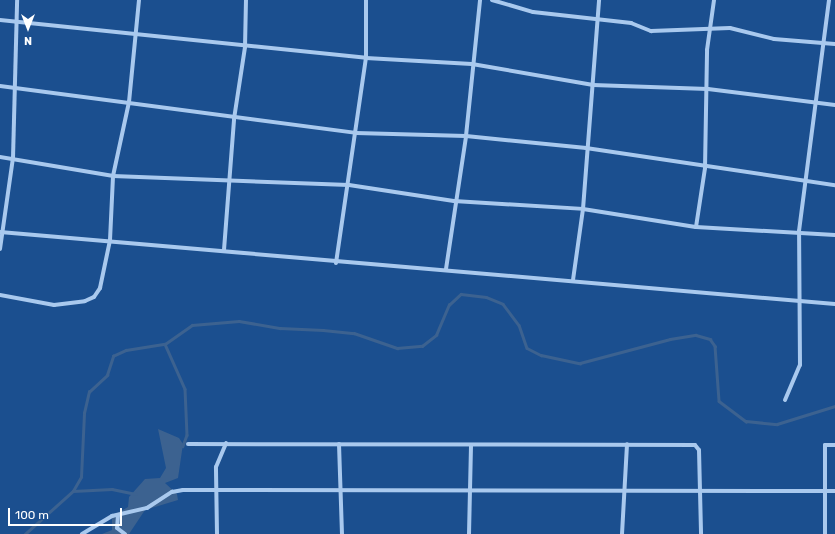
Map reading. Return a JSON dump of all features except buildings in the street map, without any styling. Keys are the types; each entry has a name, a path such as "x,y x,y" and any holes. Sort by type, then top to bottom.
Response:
{"street":[{"path":"0,249 1,232 13,158 16,87 16,0"},
{"path":"0,294 54,306 94,297 100,288 110,240 113,176 129,102 139,0"},
{"path":"224,250 234,119 245,46 246,0"},
{"path":"336,263 349,185 366,58 366,0"},
{"path":"446,269 454,201 466,136 472,64 480,0"},
{"path":"492,0 533,12 631,23 651,31 737,29 774,39 835,44"},
{"path":"573,280 584,209 586,148 593,85 596,19 599,0"},
{"path":"696,227 705,168 708,89 708,29 714,0"},
{"path":"786,400 800,365 797,301 799,231 807,183 816,102 826,44 829,0"},
{"path":"0,20 136,32 245,46 366,58 472,64 593,85 708,89 835,105"},
{"path":"0,86 129,102 234,119 356,133 466,136 586,148 684,161 705,168 807,183 835,185"},
{"path":"0,157 113,176 349,185 454,201 584,209 696,227 799,231 835,235"},
{"path":"1,232 224,250 336,263 446,269 835,304"},
{"path":"217,534 216,467 226,443"},
{"path":"188,444 226,443 471,446 627,444 698,447 702,491 701,534"},
{"path":"339,444 339,490 342,534"},
{"path":"622,534 623,490 627,444"},
{"path":"825,534 825,445 835,445"},
{"path":"469,534 471,446"},
{"path":"82,534 95,523 118,515 147,508 172,492 339,490 623,490 835,492"},
{"path":"118,515 117,528 125,534"}],"water":[{"path":"158,429 179,438 183,444 178,478 165,483 177,494 178,500 145,510 129,534 102,534 112,530 112,516 128,507 129,497 145,479 160,478 166,468"}],"waterway":[{"path":"25,534 73,491 81,477 84,413 89,392 107,375 113,356 126,350 165,344 192,325 239,321 280,328 354,333 397,348 422,346 436,335 449,305 461,294 486,297 503,304 519,325 527,348 541,355 580,363 670,339 696,335 710,339 715,346 719,401 746,421 777,424 835,406"},
{"path":"165,344 185,389 187,435 183,446"},
{"path":"73,491 112,489 135,494"}]}
